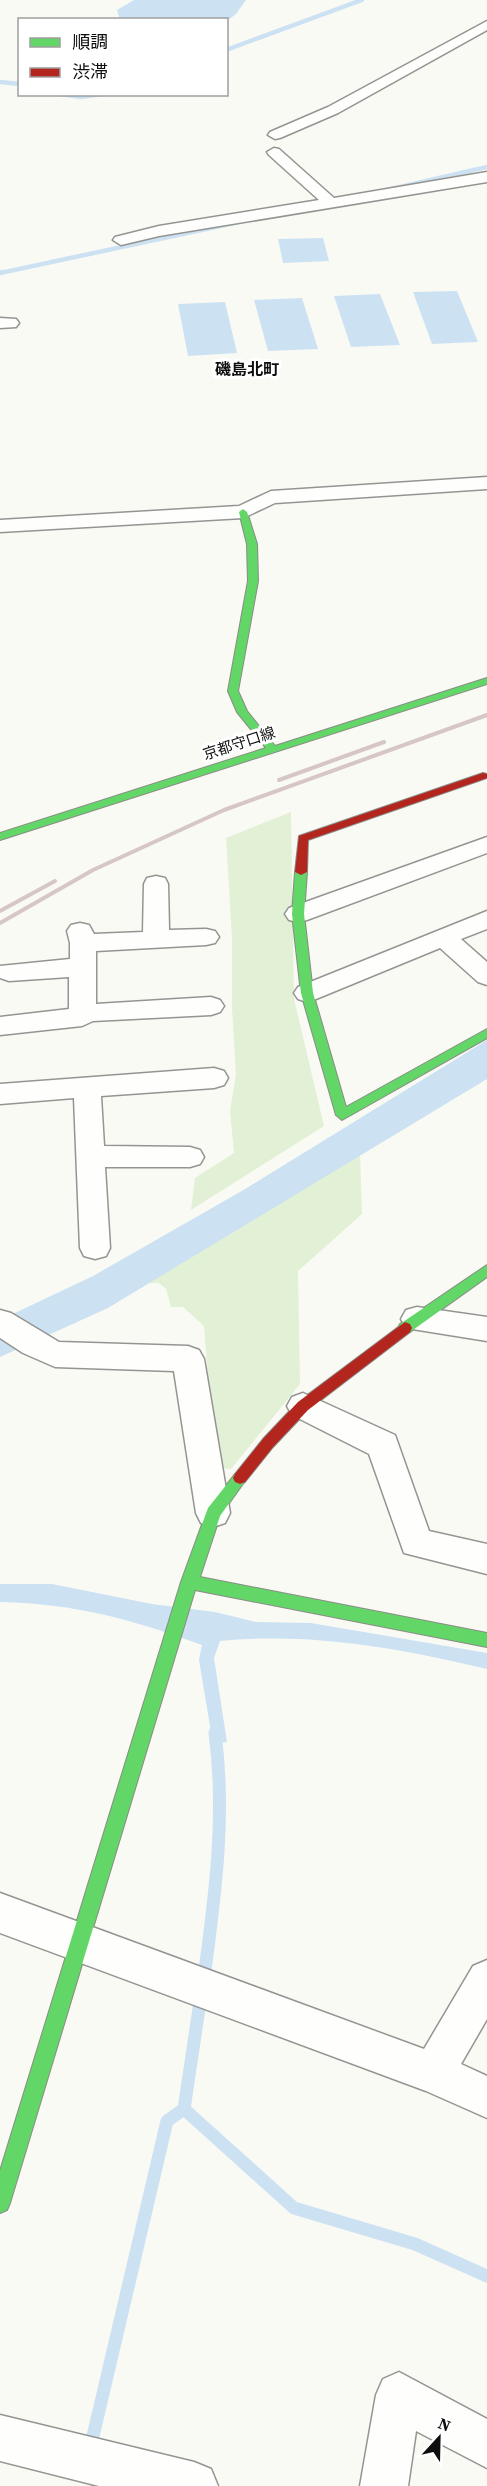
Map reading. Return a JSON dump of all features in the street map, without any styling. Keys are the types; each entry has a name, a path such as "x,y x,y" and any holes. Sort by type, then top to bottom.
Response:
{"street":[{"path":"275,135 333,110 487,25"},
{"path":"274,152 331,203"},
{"path":"121,240 159,231 487,177"},
{"path":"0,526 243,512 271,497 487,483"},
{"path":"243,512 252,544 253,581 233,692 242,712 273,750"},
{"name":"京都守口線","path":"0,837 487,681"},
{"path":"486,777 303,838 298,914 307,993 342,1115 487,1034"},
{"path":"298,914 487,845"},
{"path":"156,884 156,940"},
{"path":"307,993 487,919"},
{"path":"9,972 82,947 206,937"},
{"path":"443,938 487,976"},
{"path":"0,1026 82,1017 82,947"},
{"path":"82,1012 105,1013 211,1006"},
{"path":"0,1094 214,1078"},
{"path":"87,1088 95,1248"},
{"path":"90,1156 190,1157"},
{"path":"0,2203 168,1646 213,1513 263,1450 303,1406 417,1319 487,1270"},
{"path":"417,1319 487,1329"},
{"path":"0,1322 34,1344 55,1354 188,1359 213,1513"},
{"path":"303,1406 383,1445 416,1544 487,1559"},
{"path":"189,1582 487,1640"},
{"path":"0,1913 433,2073 487,2097"},
{"path":"433,2073 487,1980"},
{"path":"384,2486 399,2395 487,2445"},
{"path":"0,2438 191,2486"}],"green space":[{"path":"291,812 294,999 324,1126 191,1210 195,1178 234,1153 230,1111 236,1074 226,838"},
{"path":"360,1152 362,1214 298,1271 300,1384 231,1469 215,1468 204,1326 183,1307 171,1307 166,1289 159,1283 146,1283"}],"water":[{"path":"134,0 246,0 236,14 228,20 228,18 121,18 117,10"},
{"path":"323,238 329,261 283,263 278,239"},
{"path":"457,291 478,342 432,344 413,292"},
{"path":"380,294 400,345 351,347 334,296"},
{"path":"302,298 318,349 268,351 254,300"},
{"path":"225,302 237,353 188,356 178,304"},
{"path":"487,1040 487,1079 108,1308 0,1357 0,1320 93,1276 240,1192"},
{"path":"0,1584 52,1584 152,1604 215,1612 256,1622 311,1623 487,1653 487,1669 421,1654 321,1640 220,1641 214,1658 227,1742 213,1744 199,1660 202,1645 127,1620 54,1606 0,1602"}],"waterway":[{"path":"228,49 362,0"},
{"path":"0,82 18,84"},
{"path":"74,96 88,96"},
{"path":"387,190 487,167"},
{"path":"3,272 0,273 239,222"},
{"path":"204,1978 218,1856 219,1795 215,1733"},
{"path":"184,2109 201,1995"},
{"path":"90,2449 167,2121 184,2109"},
{"path":"184,2109 294,2208 415,2244 487,2276"}],"railway":[{"path":"0,923 93,870 224,810 487,715"},
{"path":"279,780 384,742"},
{"path":"0,911 55,881"}],"traffic: fast":[{"path":"243,512 252,544 253,581 233,691 242,712 273,750"},
{"path":"0,837 487,681"},
{"path":"301,872 298,914 307,993 342,1115 487,1033"},
{"path":"405,1328 487,1270"},
{"path":"0,2203 169,1646 213,1513 240,1478"},
{"path":"189,1582 487,1640"}],"traffic: jam":[{"path":"301,872 303,838 483,776"},
{"path":"240,1478 268,1443 303,1406 405,1328"}],"district":[{"name":"磯島北町","path":"247,369"}]}
